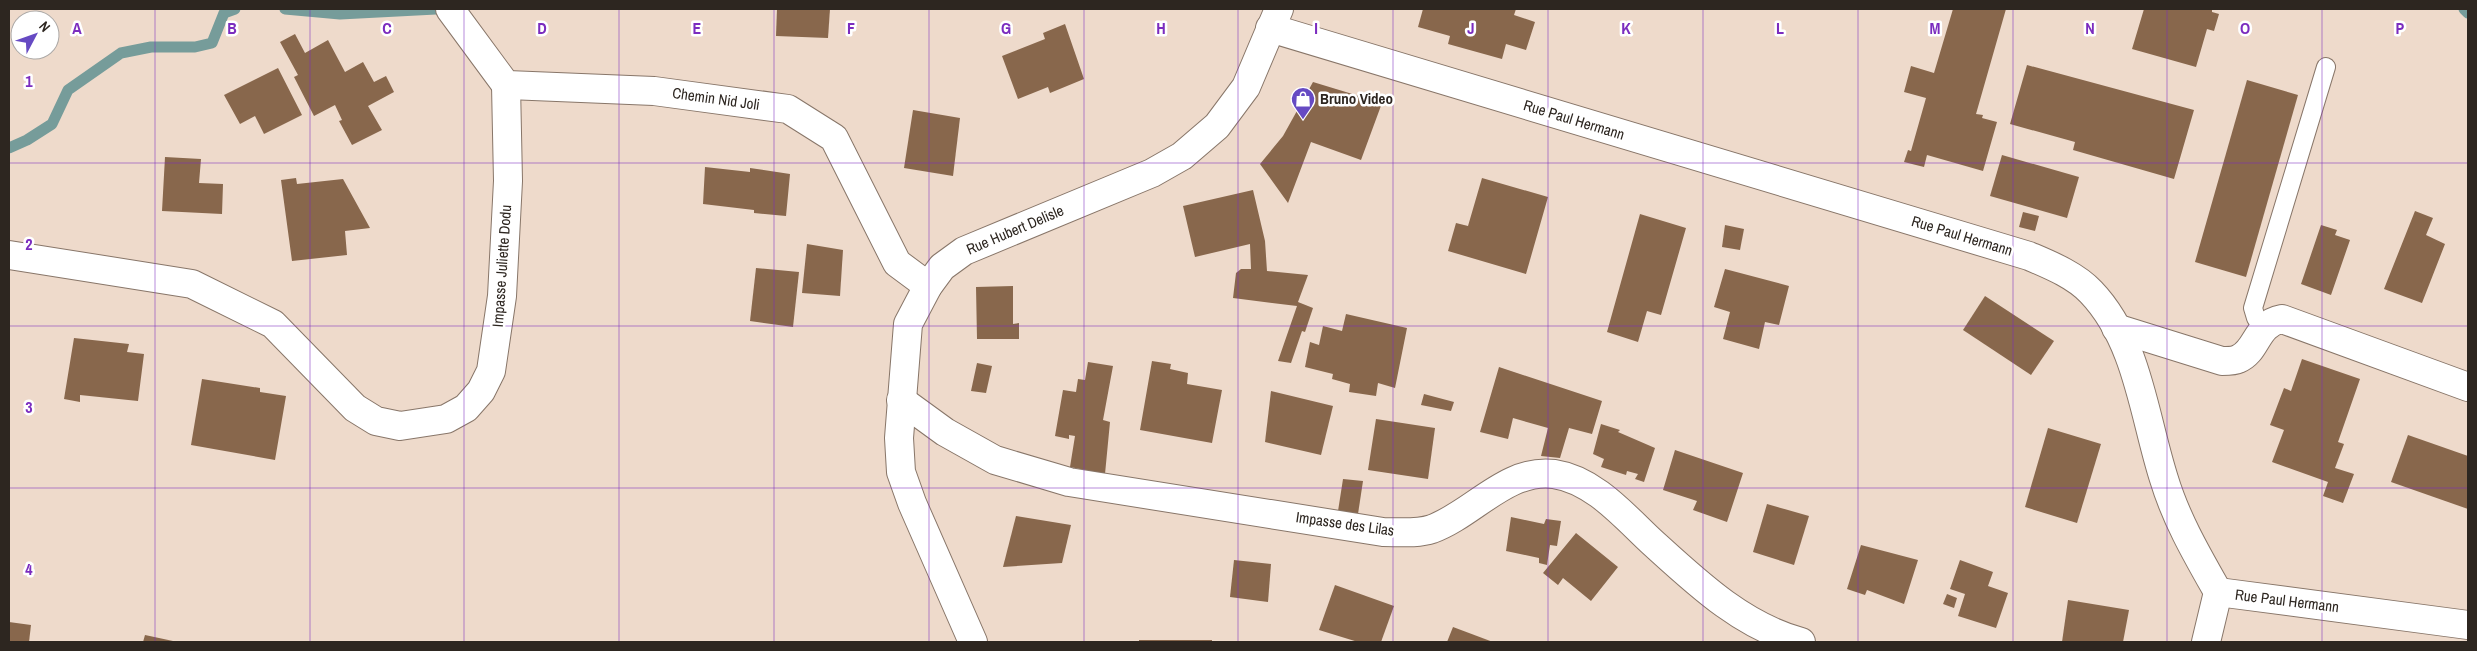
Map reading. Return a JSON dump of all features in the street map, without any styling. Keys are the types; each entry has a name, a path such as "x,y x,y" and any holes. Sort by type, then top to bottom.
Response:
{"street":[{"path":"450,9 506,85"},
{"name":"Rue Hubert Delisle","path":"973,642 912,503 901,472 899,438 908,324 928,286 942,268 964,251 1152,172 1182,156 1217,126 1246,87 1274,19"},
{"name":"Rue Paul Hermann","path":"1274,19 2029,256 2060,269 2091,291 2127,348 2164,480 2188,540 2218,592 2468,625"},
{"name":"Chemin Nid Joli","path":"506,85 654,91 788,109 834,138 897,262 928,286"},
{"name":"Impasse Juliette Dodu","path":"9,254 192,284 273,324 355,408 376,421 400,426 425,424 446,419 466,408 481,391 491,371 502,296 508,181 506,85"},
{"path":"2116,328 2222,361 2237,360 2244,356 2264,327 2271,321 2282,319 2468,388"},
{"name":"Impasse des Lilas","path":"901,400 945,432 995,460 1069,482 1383,532 1409,533 1430,529 1470,510 1505,484 1529,476 1554,474 1586,485 1613,506 1726,606 1755,625 1801,642"},
{"path":"2206,642 2218,592"}],"lane":[{"path":"2264,327 2256,318 2252,308 2326,67"}],"building":[{"path":"777,9 830,9 828,38 776,36"},
{"path":"1423,9 1516,9 1514,15 1535,22 1526,50 1506,44 1502,59 1448,44 1450,36 1418,27"},
{"path":"1953,9 2006,9 1976,114 1983,115 1982,118 1997,122 1983,171 1927,155 1924,167 1904,162 1908,150 1911,151 1926,98 1904,92 1911,66 1934,73"},
{"path":"2144,9 2212,9 2212,12 2219,14 2214,31 2207,29 2196,67 2132,49"},
{"path":"1065,24 1084,79 1050,93 1048,87 1018,99 1002,56 1045,39 1043,33"},
{"path":"295,34 305,53 328,40 345,72 363,62 374,82 386,76 394,92 368,106 382,130 352,145 339,121 342,120 335,105 314,116 294,77 298,75 280,42"},
{"path":"2027,65 2194,110 2174,179 2073,150 2075,142 2010,124"},
{"path":"278,68 302,115 264,134 255,116 240,124 224,95"},
{"path":"2247,80 2298,95 2246,277 2195,262"},
{"path":"1313,82 1382,103 1361,160 1311,142 1288,203 1260,164 1283,136"},
{"path":"913,110 960,118 953,176 904,168"},
{"path":"2002,155 2079,177 2067,218 1990,196"},
{"path":"165,157 201,159 199,183 223,184 222,214 162,211"},
{"path":"705,167 750,172 750,168 790,174 786,216 754,213 754,210 703,204"},
{"path":"296,178 297,184 343,179 370,228 345,231 347,255 292,261 281,180"},
{"path":"1482,178 1548,197 1526,274 1448,251 1456,223 1468,226"},
{"path":"1253,190 1265,241 1267,271 1308,275 1298,302 1313,308 1305,332 1302,331 1291,363 1278,361 1297,306 1233,298 1236,273 1241,269 1251,269 1250,244 1195,257 1183,206"},
{"path":"2415,211 2433,218 2426,235 2445,244 2422,303 2384,289"},
{"path":"2023,212 2039,216 2035,231 2019,227"},
{"path":"1640,214 1686,228 1661,315 1647,311 1638,342 1607,332"},
{"path":"1725,225 1744,229 1740,250 1722,247"},
{"path":"2321,225 2337,230 2335,235 2350,240 2331,295 2301,284"},
{"path":"807,244 843,250 840,296 802,293"},
{"path":"756,268 799,272 793,327 750,321"},
{"path":"1725,269 1789,286 1779,325 1765,322 1759,349 1723,339 1730,312 1714,307"},
{"path":"1013,286 1013,324 1019,323 1019,339 977,339 976,287"},
{"path":"1985,296 2054,341 2031,375 1963,330"},
{"path":"1346,314 1407,328 1395,388 1378,383 1376,396 1349,392 1350,384 1332,379 1333,374 1305,367 1310,342 1319,345 1323,326 1342,331"},
{"path":"74,338 129,344 127,352 144,354 138,401 80,395 80,402 64,399"},
{"path":"2302,359 2360,379 2338,442 2344,444 2335,468 2354,474 2343,503 2323,496 2328,482 2272,462 2284,430 2270,425 2284,388 2291,391"},
{"path":"1152,361 1171,364 1170,369 1188,373 1187,384 1222,390 1212,443 1140,430"},
{"path":"1088,362 1113,366 1103,420 1110,422 1105,474 1070,467 1075,436 1069,435 1069,439 1055,436 1063,390 1076,392 1078,379 1085,380"},
{"path":"977,363 992,366 986,393 971,391"},
{"path":"1499,367 1602,401 1592,434 1569,428 1560,458 1541,456 1548,428 1513,418 1508,439 1480,432"},
{"path":"202,379 260,388 260,392 286,396 275,460 191,445"},
{"path":"1271,391 1333,406 1321,455 1265,442"},
{"path":"1424,394 1454,402 1451,411 1421,405"},
{"path":"1376,419 1435,428 1428,479 1368,470"},
{"path":"1601,424 1620,430 1618,432 1655,448 1644,482 1635,479 1638,474 1627,471 1626,475 1601,467 1604,459 1593,454"},
{"path":"2048,428 2101,444 2077,523 2025,507"},
{"path":"2408,435 2468,456 2468,509 2391,482"},
{"path":"1675,450 1743,473 1727,522 1693,510 1697,501 1663,490"},
{"path":"1343,479 1363,481 1358,514 1338,511"},
{"path":"1767,504 1809,516 1794,565 1753,552"},
{"path":"1016,516 1071,525 1062,563 1003,567"},
{"path":"1511,517 1544,524 1546,519 1561,521 1557,546 1550,545 1547,565 1539,563 1539,558 1506,551"},
{"path":"1576,533 1618,567 1591,601 1563,578 1558,585 1543,573"},
{"path":"1861,545 1918,560 1904,604 1867,590 1865,595 1847,589"},
{"path":"1234,560 1271,564 1268,602 1230,597"},
{"path":"1960,560 1993,572 1988,586 2008,593 1996,628 1958,616 1965,594 1950,589"},
{"path":"1335,585 1394,606 1381,642 1358,642 1319,630"},
{"path":"1947,594 1957,598 1954,608 1943,604"},
{"path":"2068,600 2129,610 2123,642 2062,642"},
{"path":"9,622 31,625 29,642 9,642"},
{"path":"1453,627 1493,642 1447,642"},
{"path":"145,635 173,641 173,642 143,642"},
{"path":"1139,640 1212,640 1212,642 1139,642"}],"waterway":[{"path":"9,148 27,140 52,124 68,90 121,53 151,47 195,47 212,43 224,13 235,9"},
{"path":"285,9 340,14 436,9"},
{"path":"2464,9 2468,13"}],"place":[{"name":"Bruno Video","path":"1303,120"}]}
